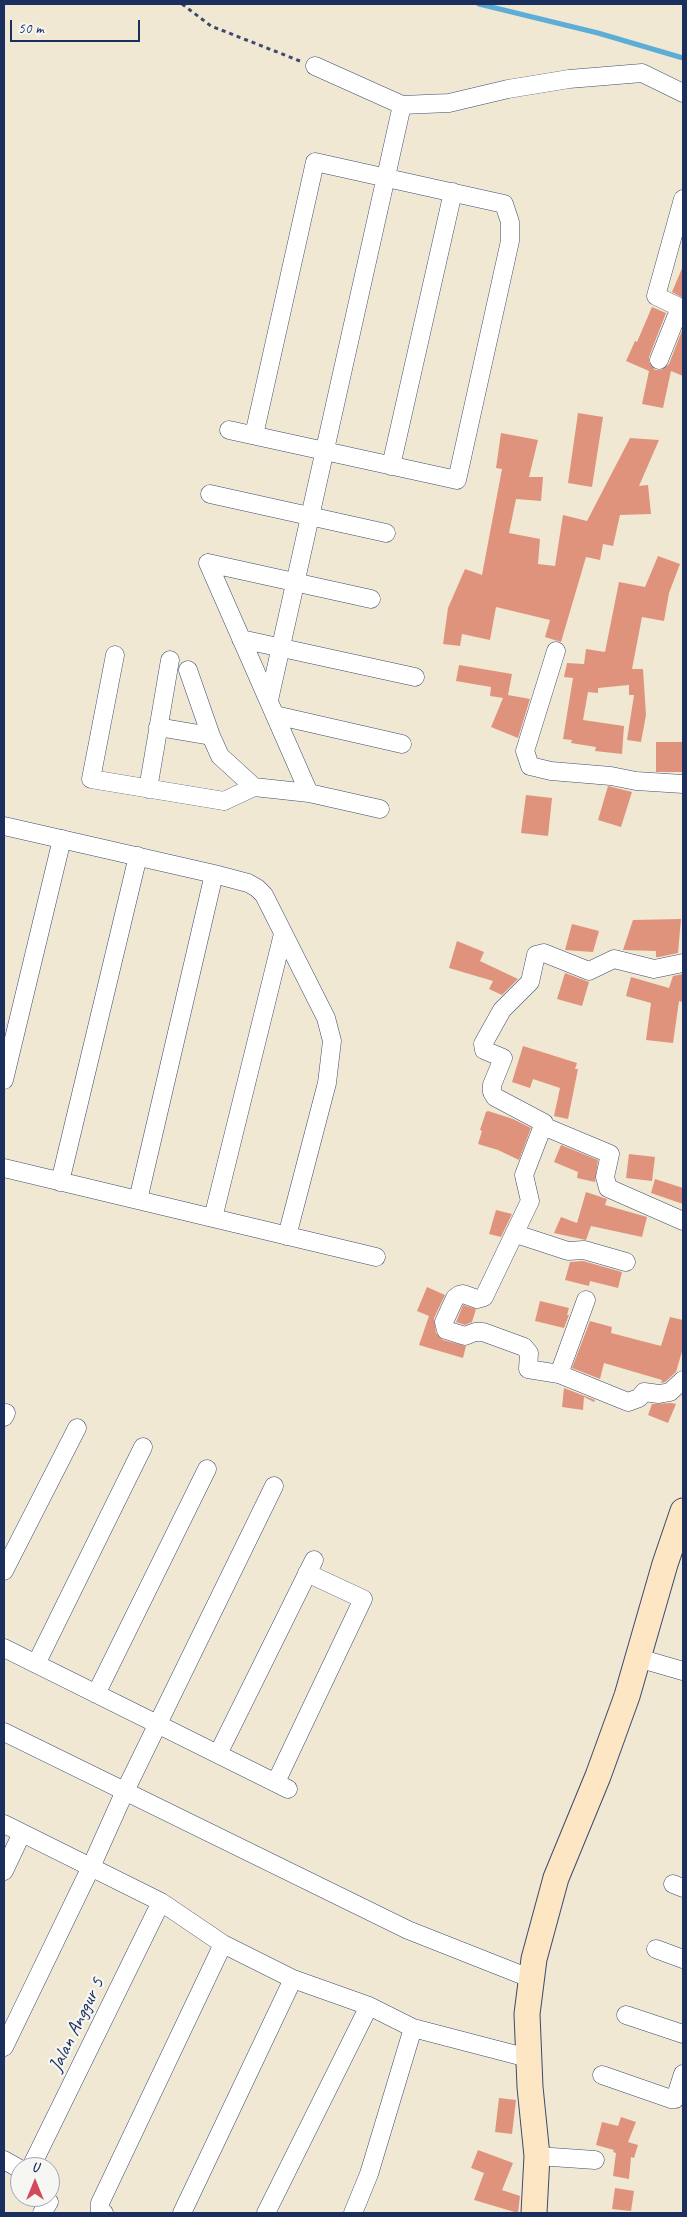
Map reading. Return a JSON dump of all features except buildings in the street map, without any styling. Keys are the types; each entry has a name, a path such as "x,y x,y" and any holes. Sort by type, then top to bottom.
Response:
{"street":[{"path":"315,66 402,105 449,102 508,89 569,79 642,73 683,93"},
{"path":"272,708 280,648 402,105"},
{"path":"229,430 457,480 510,241 510,222 504,204 315,162 254,435"},
{"path":"391,466 452,192"},
{"path":"659,360 679,310 677,306 660,300 656,296 683,199"},
{"path":"210,494 386,533"},
{"path":"309,793 208,563 371,599"},
{"path":"241,639 414,678"},
{"path":"556,651 525,751 530,766 552,771 611,776 636,781 683,784"},
{"path":"115,655 91,779 224,801 254,787 309,793 380,808"},
{"path":"148,789 170,660"},
{"path":"188,670 210,736 220,756 254,787"},
{"path":"272,708 402,744"},
{"path":"158,727 210,736"},
{"path":"4,826 248,883 258,888 264,895 326,1018 332,1041 326,1082 287,1236"},
{"path":"4,1080 62,839"},
{"path":"60,1182 138,856"},
{"path":"138,1200 214,874"},
{"path":"213,1218 283,934"},
{"path":"683,963 654,969 614,959 589,971 544,953 536,955 530,982 502,1010 483,1044 484,1050 503,1058 492,1085 494,1097 543,1121 543,1126 524,1175 530,1201 516,1234 484,1297 477,1299 464,1294 455,1298 444,1322 446,1330 465,1336 475,1332 483,1332 524,1347 529,1353 528,1368 559,1374 628,1402 639,1398 644,1392 659,1394 670,1392 683,1380"},
{"path":"543,1126 610,1154 605,1176 608,1188 683,1221"},
{"path":"4,1168 376,1257"},
{"path":"516,1234 568,1251 584,1250 626,1262"},
{"path":"559,1374 586,1300"},
{"path":"4,1571 77,1428"},
{"path":"36,1664 143,1447"},
{"path":"96,1694 207,1469"},
{"path":"4,2047 91,1867 124,1791 274,1486"},
{"path":"534,2213 537,2156 528,2058 527,2014 536,1951 556,1878 598,1776 627,1696 665,1564 683,1511"},
{"path":"4,1648 96,1694 158,1724 218,1754 282,1785 363,1598 310,1567 218,1754"},
{"path":"638,1658 683,1671"},
{"path":"4,1732 408,1930 532,1979"},
{"path":"4,1824 160,1902 223,1944 292,1979 369,2006 413,2028 528,2058"},
{"path":"4,1871 22,1833"},
{"name":"Jalan Anggur 5","path":"36,2157 160,1902"},
{"path":"104,2213 100,2211 100,2203 223,1944"},
{"path":"656,1949 683,1959"},
{"path":"182,2213 292,1979"},
{"path":"266,2213 369,2006"},
{"path":"626,2015 683,2034"},
{"path":"352,2213 368,2174 413,2028"},
{"path":"602,2075 675,2099 683,2074"},
{"path":"537,2156 595,2160"}],"path":[{"path":"182,4 211,26 315,66"}],"waterway":[{"path":"479,4 598,33 683,58"}]}
